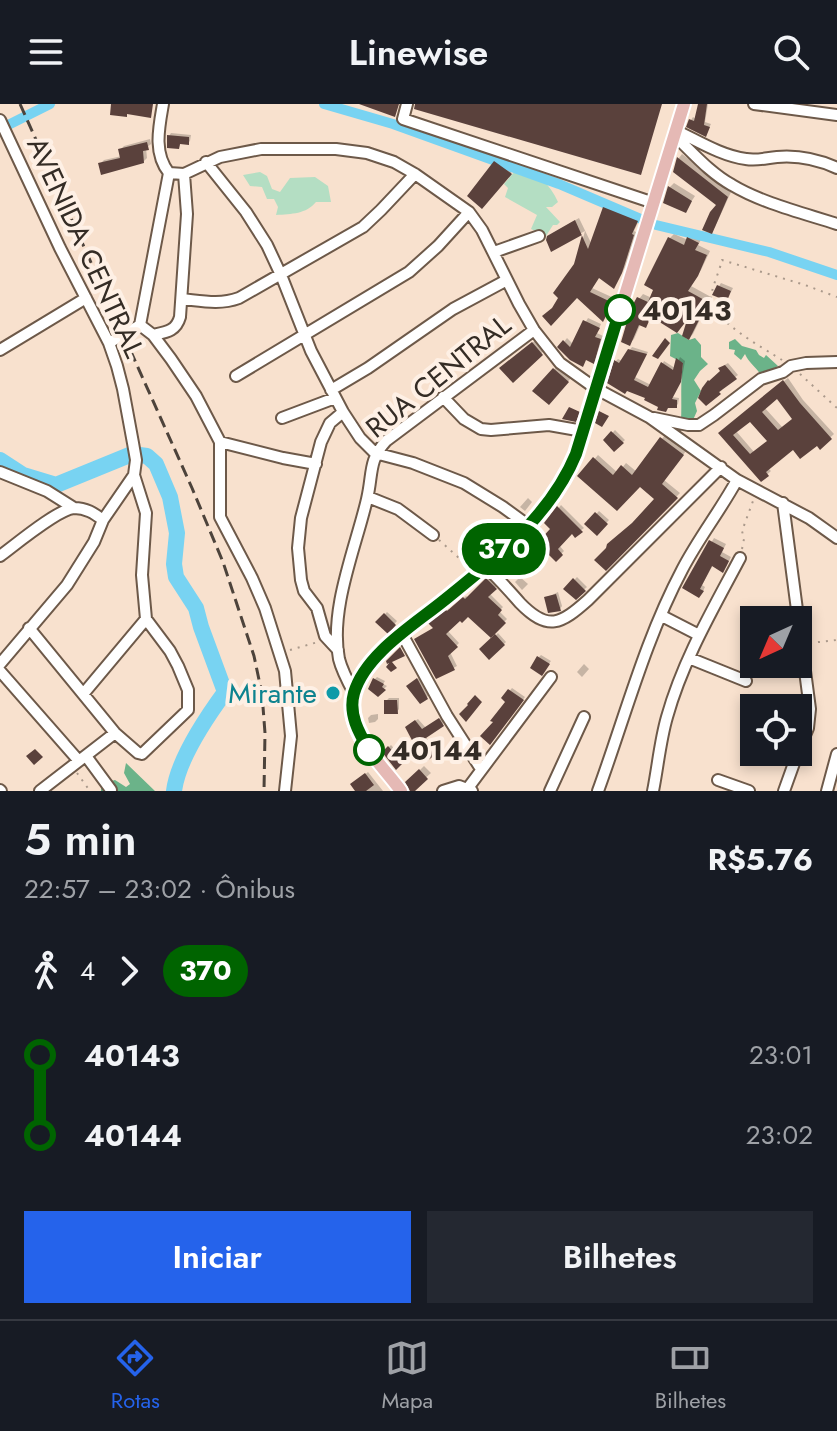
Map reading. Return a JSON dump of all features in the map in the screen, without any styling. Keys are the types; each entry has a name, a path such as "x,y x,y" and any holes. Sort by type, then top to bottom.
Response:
{"main road":[{"path":"401,791 369,750 353,718 352,704 359,679 379,653 482,570 529,526 569,471 684,104"}],"street":[{"path":"109,343 140,325 169,173 160,157 158,141 163,104"},
{"path":"407,104 403,119 654,203"},
{"path":"754,104 837,115"},
{"name":"AVENIDA CENTRAL","path":"0,120 109,343 123,389 136,460 134,475"},
{"path":"676,134 744,159 800,156 837,168"},
{"path":"676,134 719,177 733,186 837,224"},
{"path":"169,173 184,174 206,162 261,149 336,149 367,153 394,162 469,212 482,230 534,330 560,363 595,388 649,417 737,480 809,518 837,538"},
{"path":"206,162 257,227 281,275 311,351 360,438 375,453 413,463 464,483 529,526"},
{"path":"153,335 176,328 180,317 187,214 184,174"},
{"path":"182,299 227,302 239,298 363,227 415,174"},
{"path":"236,376 409,272 469,212"},
{"path":"494,252 539,236"},
{"path":"282,418 333,394 445,314 507,280"},
{"path":"0,350 86,298"},
{"path":"140,325 153,335 196,396 220,442 220,517 261,598 285,671 291,736 285,791"},
{"name":"RUA CENTRAL","path":"354,693 343,671 338,650 343,588 368,497 375,453 386,441 534,330"},
{"path":"649,417 699,425 761,379 791,366 837,362"},
{"path":"443,397 464,419 481,429 549,425 583,431"},
{"path":"338,650 325,636 317,608 304,591 298,548 301,518 325,431 343,412"},
{"path":"220,442 316,464"},
{"path":"482,570 540,620 560,621 588,600 721,467"},
{"path":"0,472 47,491 74,508 91,511 103,520"},
{"path":"0,664 67,585 99,533 103,520 134,475"},
{"path":"29,628 115,733 142,754 188,710 188,690 174,659 146,619 142,575 146,513 134,475"},
{"path":"598,791 647,648 682,569 737,480"},
{"path":"368,497 398,509 433,535"},
{"path":"783,503 797,606"},
{"path":"0,556 58,514 74,508"},
{"path":"653,791 667,718 689,658 740,558"},
{"path":"662,616 699,635"},
{"path":"84,693 146,619"},
{"path":"402,634 447,716 481,769"},
{"path":"689,658 746,681"},
{"path":"0,671 79,761 111,790"},
{"path":"443,791 459,786 470,790 481,769 551,677"},
{"path":"550,791 584,717"},
{"path":"40,791 115,733"},
{"path":"827,791 837,754"},
{"path":"784,791 793,766"},
{"path":"718,780 749,791"}],"path":[{"path":"837,297 722,260 711,297 716,312 742,334 791,366 837,408"},
{"path":"740,558 744,539 742,531 757,491"},
{"path":"433,535 482,570"},
{"path":"812,643 837,640"},
{"path":"280,653 320,641"},
{"path":"79,761 90,791"}],"green space":[{"path":"521,164 542,180 558,202 546,207 560,222 553,225 546,236 531,229 537,215 505,197 508,188 504,184"},
{"path":"260,172 267,176 272,189 280,192 290,178 315,177 328,186 331,202 316,202 303,211 276,215 278,207 274,199 267,199 262,187 250,186 243,175"},
{"path":"678,333 689,340 695,338 701,345 701,357 708,364 694,380 701,391 695,403 697,411 693,420 681,421 683,363 670,356 671,335"},
{"path":"735,339 764,358 766,355 778,366 761,375 745,354 741,360 734,354 735,350 729,349 729,342"},
{"path":"126,763 155,791 101,791 101,784 115,780 126,787 130,784 124,773"}],"building":[{"path":"111,104 153,104 151,118 110,115"},
{"path":"359,104 399,104 395,117"},
{"path":"415,104 662,104 641,175 414,109"},
{"path":"698,104 707,104 704,125 710,127 706,137 686,127 689,119 694,121"},
{"path":"167,135 189,137 189,145 180,144 179,149 167,148"},
{"path":"147,142 149,150 143,151 144,163 101,175 98,163 120,158 118,149"},
{"path":"677,157 728,197 712,234 702,230 716,205 673,172"},
{"path":"494,161 512,174 482,209 467,196"},
{"path":"668,186 692,201 686,213 663,203"},
{"path":"603,207 638,221 614,289 599,278 590,292 613,303 609,316 607,314 603,322 577,298 551,326 542,316 558,298 553,293 574,264 582,235 588,249"},
{"path":"575,220 582,235 551,252 546,240 547,236"},
{"path":"668,237 684,245 687,237 699,243 695,250 707,255 688,291 708,302 689,340 682,336 687,320 677,333 642,311 649,321 646,328 639,325 630,346 621,342 631,308 637,297 648,302 653,290 644,285"},
{"path":"717,285 731,291 727,301 712,295"},
{"path":"583,320 600,328 595,337 601,339 594,364 586,360 583,367 557,347 563,340 570,347"},
{"path":"665,338 670,343 658,359 652,356"},
{"path":"532,342 543,355 513,383 499,368"},
{"path":"628,349 647,354 634,380 648,387 661,362 673,370 676,358 683,363 681,382 672,399 677,400 677,408 668,408 666,412 657,410 658,407 645,398 627,391 625,394 607,383 614,360 619,363"},
{"path":"725,365 737,379 706,406 698,398 702,388 720,371 718,368"},
{"path":"553,368 569,382 549,405 532,391"},
{"path":"783,380 832,439 820,450 817,446 800,459 793,450 766,472 769,476 761,482 718,433","holes":["777,399 792,419 778,430 762,412","750,422 767,441 750,454 733,435"]},
{"path":"569,407 580,412 576,422 562,419"},
{"path":"599,411 609,416 602,427 595,423"},
{"path":"611,431 624,443 614,452 603,440"},
{"path":"660,437 684,455 662,484 678,498 606,571 594,560 654,499 640,487 617,511 577,476 593,457 613,475 621,465 632,475"},
{"path":"557,506 583,532 575,538 572,534 558,549 563,555 556,562 537,543 550,529 544,523"},
{"path":"595,512 608,524 597,536 584,524"},
{"path":"709,540 724,548 720,556 729,561 723,573 712,566 700,589 704,591 699,598 682,588"},
{"path":"517,550 528,561 519,571 507,560"},
{"path":"486,578 497,589 488,597 502,610 498,615 506,623 491,638 468,617 462,623 460,621 446,634 458,647 448,656 455,670 436,679 414,639 433,628 428,623 463,597 465,599"},
{"path":"573,578 586,591 576,600 563,589"},
{"path":"556,594 561,611 548,613 544,597"},
{"path":"384,613 396,625 388,634 375,622"},
{"path":"495,634 505,645 489,660 479,649"},
{"path":"400,647 405,656 392,662 397,668 391,672 386,667 389,663 386,661"},
{"path":"537,656 550,664 542,676 530,668"},
{"path":"373,678 384,684 382,687 386,690 378,697 368,689"},
{"path":"417,678 428,699 420,704 406,686"},
{"path":"508,689 524,700 490,745 480,736 505,702 501,698"},
{"path":"475,695 482,702 466,722 459,714"},
{"path":"384,700 397,700 398,714 384,714"},
{"path":"439,718 444,726 423,740 435,755 427,761 405,727 415,720 422,729"},
{"path":"388,746 397,756 402,752 408,758 396,770 382,752"},
{"path":"35,749 43,757 34,765 26,756"},
{"path":"419,769 428,779 415,791 410,791 405,782"},
{"path":"365,773 374,785 366,791 355,791 350,784"}],"waterway":[{"path":"0,129 50,104"},
{"path":"324,104 393,124 559,184 641,219"},
{"path":"656,225 769,252 837,275"},
{"path":"0,460 23,475 56,485 132,454 147,456 156,464 170,497 177,533 176,577 196,608 225,692 187,752 174,791"}],"railway":[{"path":"20,104 223,562 254,656 262,694 264,791"}],"bus line":[{"name":"370","path":"369,750 353,718 352,704 359,679 379,653 477,574 538,517 550,501 576,454 620,310"}],"place":[{"name":"40143","path":"620,310"},
{"name":"Mirante","path":"333,693"},
{"name":"40144","path":"369,750"}]}
